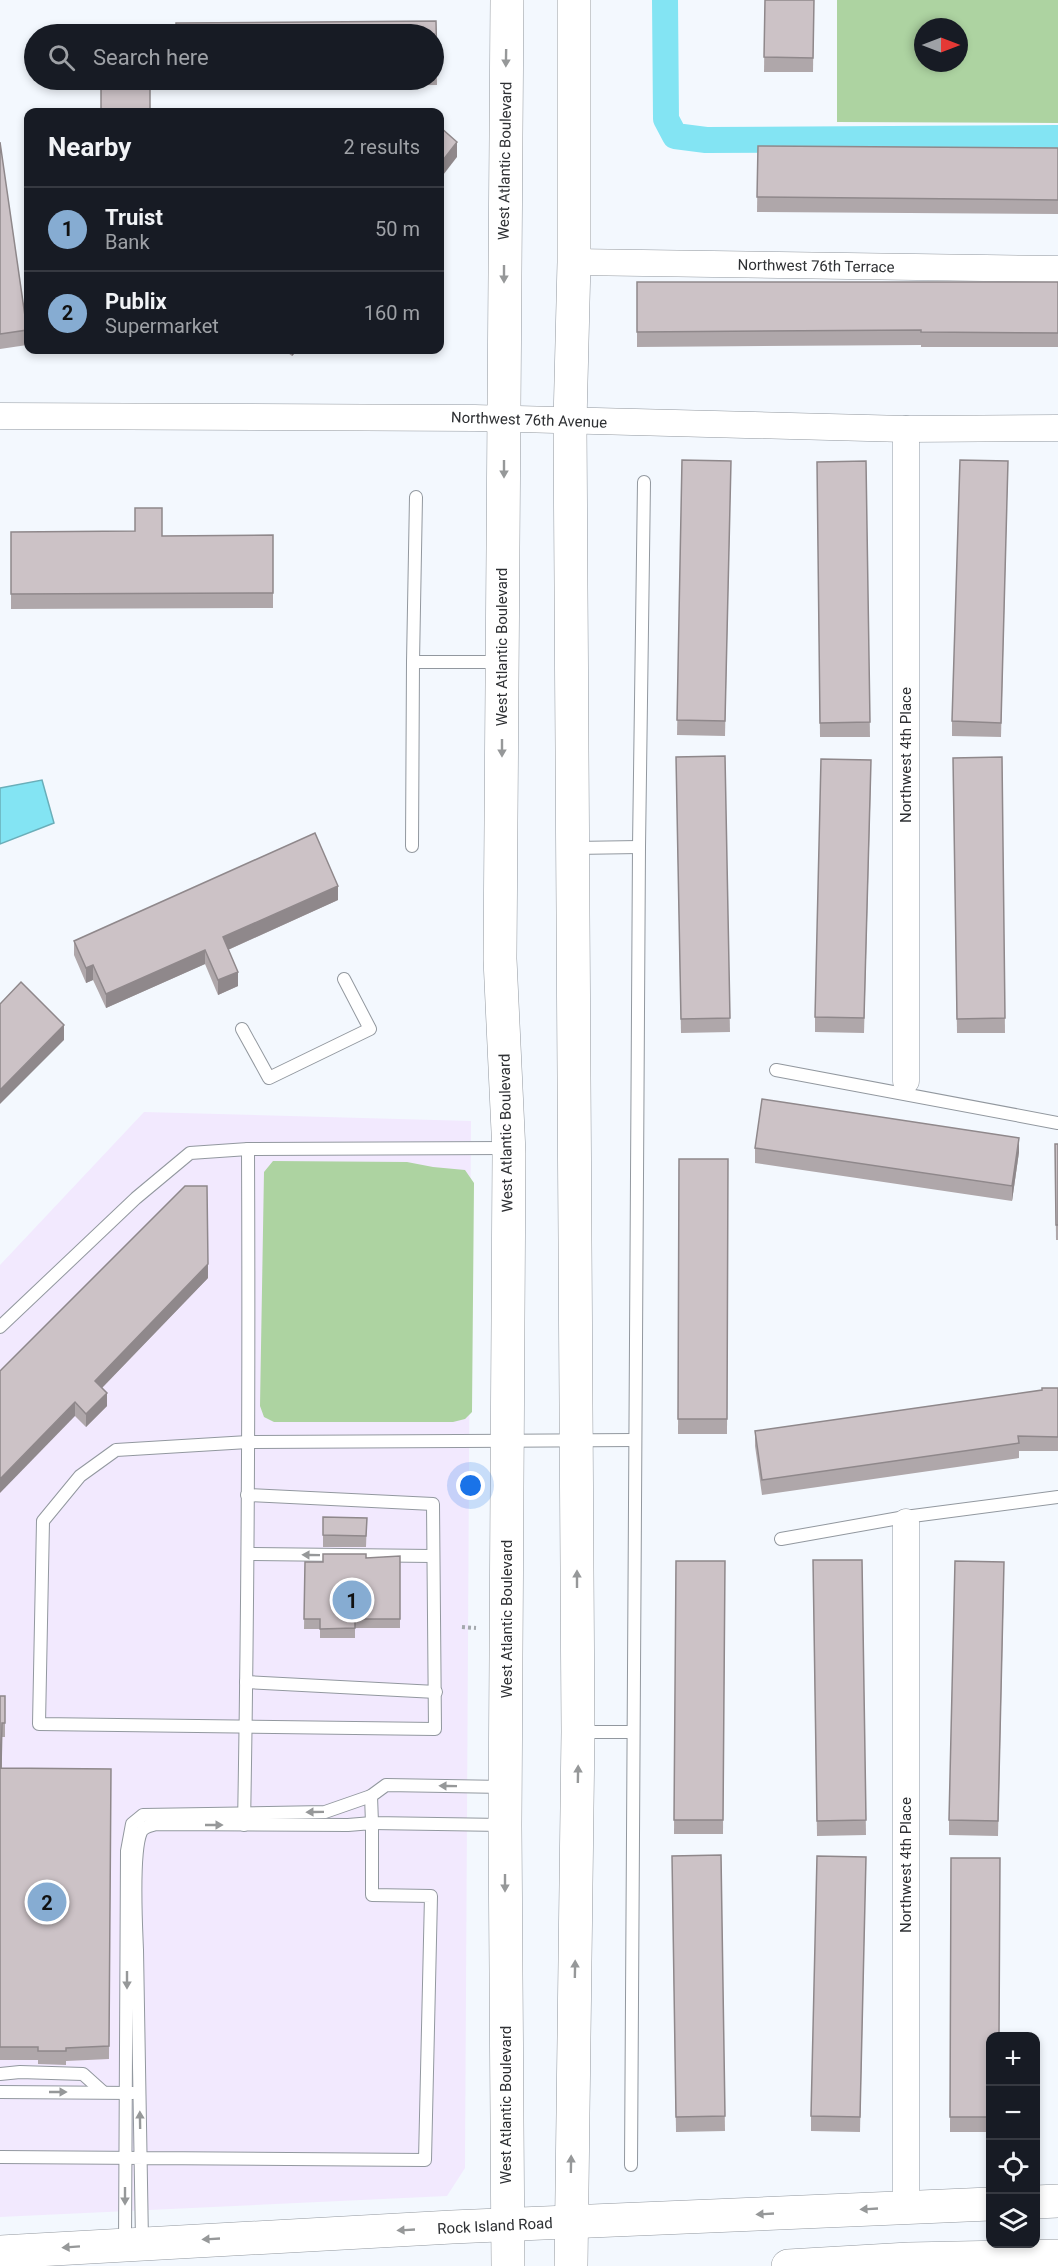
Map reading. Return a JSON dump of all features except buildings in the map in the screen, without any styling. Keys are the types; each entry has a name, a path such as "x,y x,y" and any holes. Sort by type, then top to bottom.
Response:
{"main road":[{"name":"West Atlantic Boulevard","path":"507,0 500,959 509,1153 505,1825 508,2266"},
{"path":"571,2266 578,1732 570,422 574,262 574,0"},
{"path":"1040,2202 1058,2201"},
{"name":"Rock Island Road","path":"0,2252 134,2243 986,2204"},
{"path":"788,2266 909,2259 1058,2256"}],"street":[{"name":"Northwest 76th Terrace","path":"574,262 1058,269"},
{"name":"Northwest 76th Avenue","path":"0,416 504,419 906,429 1058,428"},
{"name":"Northwest 4th Place","path":"906,429 906,1088"},
{"name":"Northwest 4th Place","path":"905,1519 906,2208"}],"lane":[{"path":"631,2165 639,847 644,482"},
{"path":"412,846 416,497"},
{"path":"413,662 502,662"},
{"path":"572,849 639,847"},
{"path":"242,1029 268,1078 370,1029 344,979"},
{"path":"776,1070 906,1088 1058,1123"},
{"path":"0,1327 135,1198 190,1153 248,1149 508,1148"},
{"path":"244,1825 248,1554 248,1149"},
{"path":"247,1495 433,1504 435,1729 39,1724 43,1521 80,1476 116,1450 248,1443 635,1440"},
{"path":"781,1539 1058,1497"},
{"path":"248,1554 432,1556"},
{"path":"246,1682 436,1692"},
{"path":"578,1732 633,1732"},
{"path":"134,2243 128,1851 132,1824 143,1815 325,1812 371,1796 386,1785 506,1787"},
{"path":"0,2157 425,2160 431,1986 431,1896 372,1895 371,1796"},
{"path":"134,2243 136,1897 138,1843 142,1830 146,1826 156,1824 505,1825"},
{"path":"0,2073 83,2074 103,2092"},
{"path":"0,2092 133,2093"}],"path":[{"path":"462,1627 476,1628"}],"shaded area":[{"path":"144,1112 471,1121 465,2168 447,2196 0,2217 0,1265"}],"green space":[{"path":"837,0 1058,0 1058,123 837,122"},
{"path":"273,1161 407,1162 465,1170 474,1183 472,1412 465,1419 453,1422 274,1422 264,1417 260,1406 264,1172"}],"water":[{"path":"42,780 54,823 0,844 0,788"}],"waterway":[{"path":"665,0 666,119 675,136 706,140 1058,138"}],"place":[{"name":"Truist","path":"352,1600"},
{"name":"Publix","path":"47,1902"}]}
